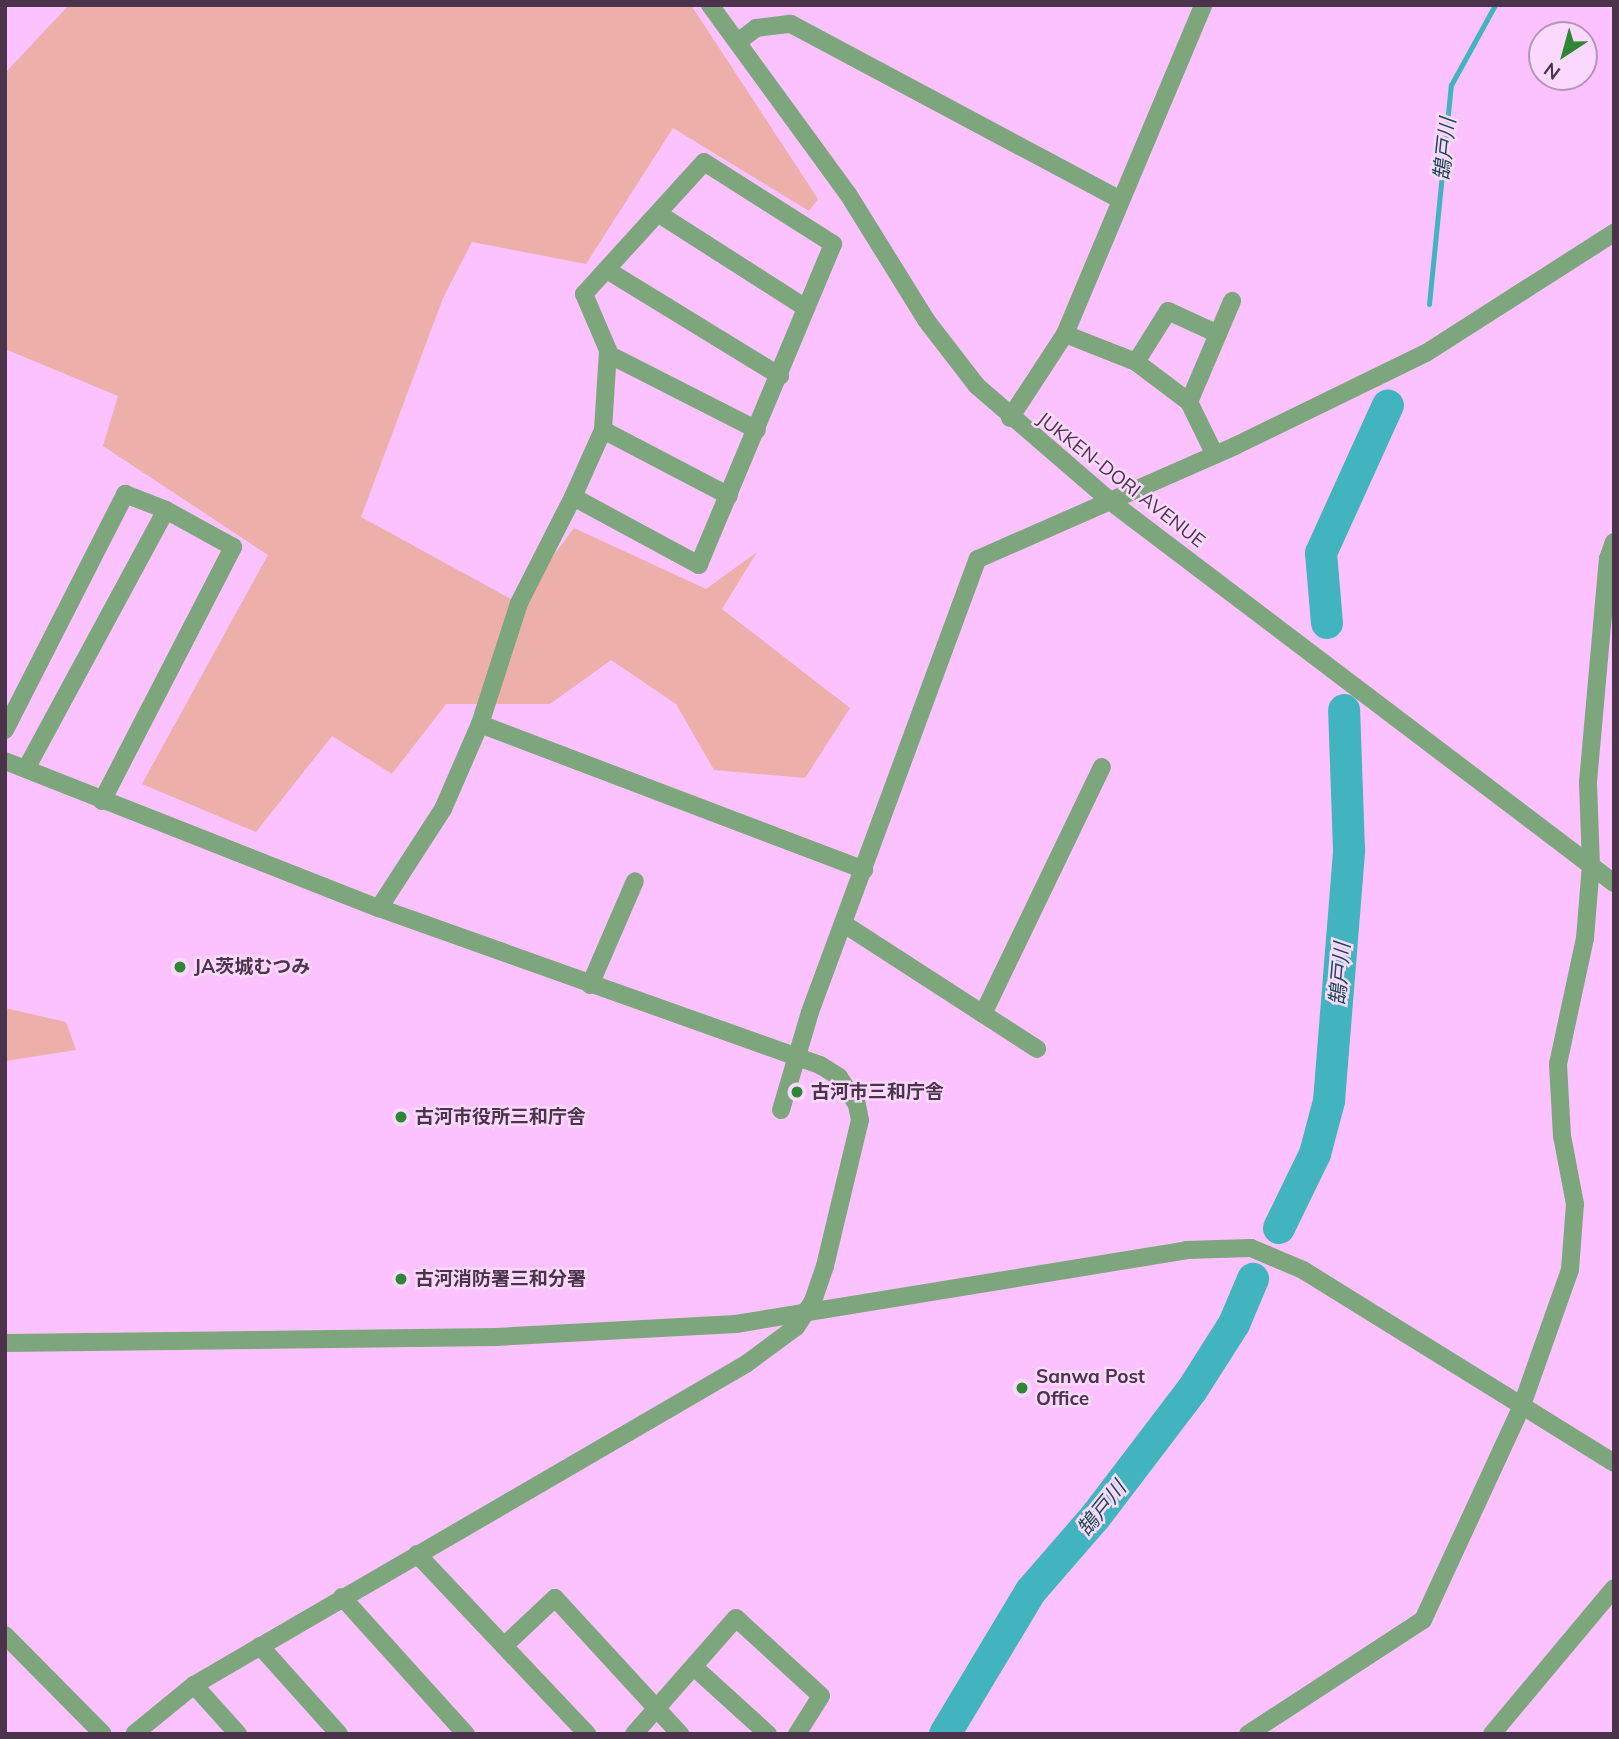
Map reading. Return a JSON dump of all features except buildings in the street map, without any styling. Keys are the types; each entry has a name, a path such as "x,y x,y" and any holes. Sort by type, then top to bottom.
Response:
{"street":[{"name":"JUKKEN-DORI AVENUE","path":"710,5 848,194 954,361 1010,418 1110,501 1614,883"},
{"path":"1010,418 1065,334 1203,5"},
{"path":"738,41 756,28 791,24 1121,200"},
{"path":"379,908 443,809 481,724 519,603 573,497 603,429 608,354 584,294 704,162 833,244 699,565 573,497"},
{"path":"659,214 806,308"},
{"path":"781,1110 797,1055 978,559 1215,455 1426,353 1614,233"},
{"path":"607,270 780,376"},
{"path":"1189,402 1232,301"},
{"path":"1136,362 1168,311 1218,334"},
{"path":"1065,334 1136,362 1189,402 1215,455"},
{"path":"608,354 757,430"},
{"path":"603,429 729,496"},
{"path":"5,730 125,494 166,510 233,547 102,801"},
{"path":"26,769 166,510"},
{"path":"1248,1734 1409,1633 1423,1620 1521,1408 1570,1270 1575,1203 1562,1136 1558,1064 1581,969 1591,865 1588,782 1608,559 1614,542"},
{"path":"481,724 864,870"},
{"path":"5,761 379,908 590,985 797,1055 839,1077 857,1105 860,1120 825,1266 806,1315 796,1327 746,1364 194,1685 134,1734"},
{"path":"983,1014 1102,767"},
{"path":"590,985 635,881"},
{"path":"844,924 1037,1049"},
{"path":"5,1343 496,1337 736,1324 806,1315 1186,1250 1251,1248 1303,1270 1521,1408 1614,1463"},
{"path":"417,1554 587,1734"},
{"path":"1492,1734 1614,1588"},
{"path":"342,1597 466,1734"},
{"path":"504,1646 555,1598 680,1734"},
{"path":"634,1734 736,1618 821,1696 797,1734"},
{"path":"5,1635 103,1734"},
{"path":"260,1646 339,1734"},
{"path":"694,1667 768,1734"},
{"path":"194,1685 238,1734"}],"shaded area":[{"path":"69,5 691,5 818,199 809,211 673,128 586,264 472,242 443,298 361,517 518,603 574,528 706,589 757,552 722,609 850,708 805,778 714,770 676,704 611,660 550,704 446,704 392,774 332,736 256,832 142,784 268,555 103,446 118,396 5,349 5,73"},
{"path":"5,1008 66,1022 76,1050 5,1061"}],"waterway":[{"name":"鵠戸川","path":"1429,304 1451,85 1495,5"},
{"name":"鵠戸川","path":"1327,623 1321,553 1388,405"},
{"name":"鵠戸川","path":"1279,1228 1315,1154 1329,1101 1349,850 1344,710"},
{"name":"鵠戸川","path":"945,1734 1031,1591 1096,1516 1192,1390 1234,1324 1253,1279"}],"place":[{"name":"JA茨城むつみ","path":"180,967"},
{"name":"古河市三和庁舎","path":"797,1092"},
{"name":"古河市役所三和庁舎","path":"401,1117"},
{"name":"古河消防署三和分署","path":"401,1279"},
{"name":"Sanwa Post Office","path":"1022,1388"}]}
